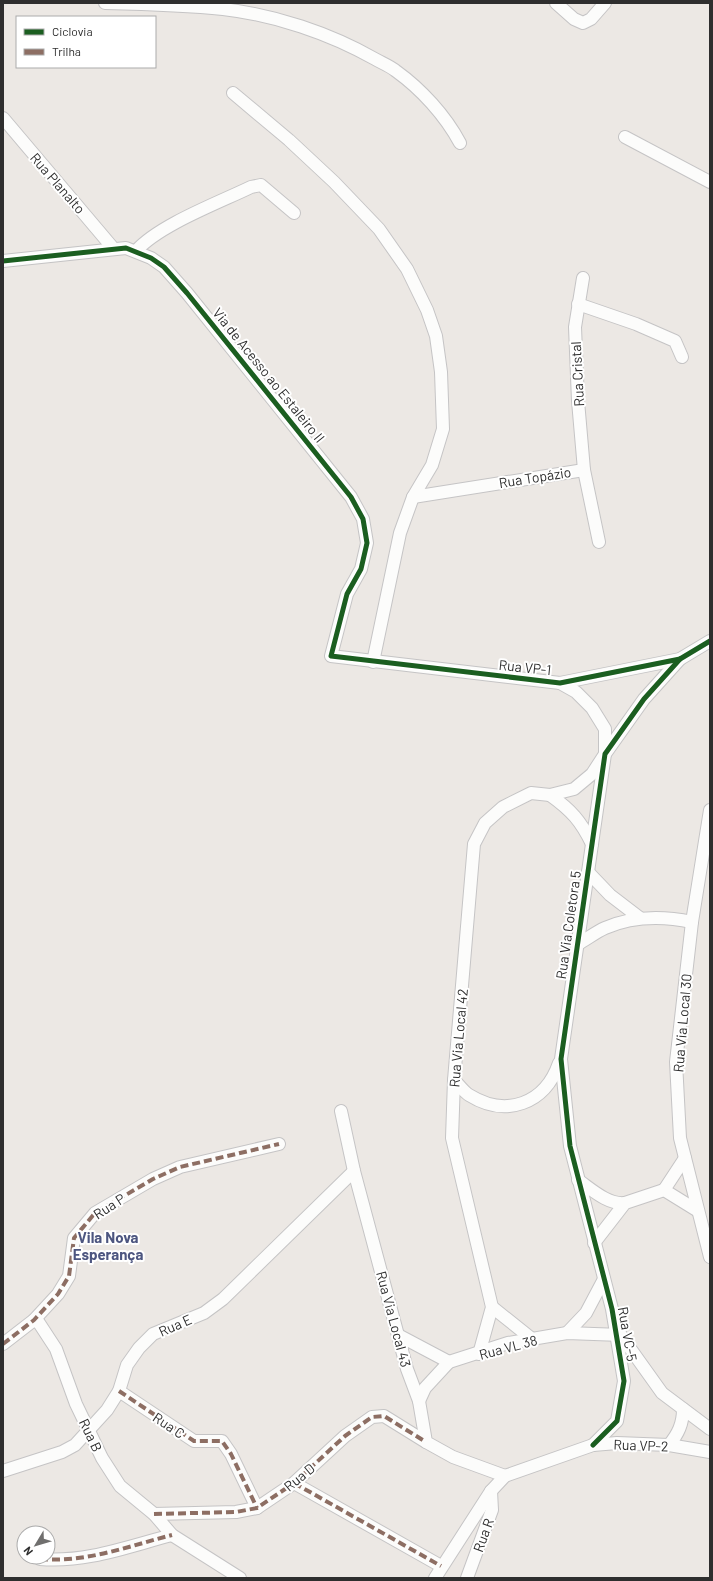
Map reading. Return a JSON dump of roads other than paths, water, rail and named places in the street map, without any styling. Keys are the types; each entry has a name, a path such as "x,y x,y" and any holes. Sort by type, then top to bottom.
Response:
{"street":[{"path":"105,3 226,6 282,21 327,36 365,53 396,70 440,112 460,143"},
{"path":"556,3 574,19 583,23 591,19 605,3"},
{"path":"233,93 289,140 334,182 379,229 407,269 427,310 436,336 440,365 443,429 432,465 413,497 400,532 374,662"},
{"name":"Rua Planalto","path":"3,118 113,248"},
{"path":"625,137 710,182"},
{"path":"136,251 145,240 160,231 251,187 261,185 294,213"},
{"name":"Via de Acesso ao Estaleiro II","path":"3,261 113,248 126,248 151,258 164,267 187,293 351,497 363,519 367,543 361,569 346,594 331,656"},
{"name":"Rua Cristal","path":"583,278 575,327 578,401 584,470"},
{"path":"578,304 636,324 675,341 682,357"},
{"name":"Rua Topázio","path":"413,497 584,470 599,542"},
{"name":"Rua VP-1","path":"331,656 560,683 680,659 710,641"},
{"name":"Rua Via Coletora 5","path":"605,754 644,699 680,659"},
{"name":"Rua Via Coletora 5","path":"560,683 576,692 592,708 605,729 605,754 561,1059 570,1146 588,1219"},
{"path":"550,795 574,789 592,774 605,754"},
{"name":"Rua Via Local 42","path":"478,1354 492,1307 452,1138 454,1080 474,844 485,823 503,807 530,793 550,795"},
{"path":"550,795 566,806 582,822 592,844"},
{"name":"Rua Via Local 30","path":"710,810 692,922 676,1062 680,1138 710,1257"},
{"path":"588,872 610,895 640,918"},
{"path":"578,944 605,928 640,918 672,918 692,922"},
{"path":"454,1080 468,1094 485,1104 505,1107 525,1103 542,1093 554,1077 561,1059"},
{"name":"Rua Via Local 43","path":"341,1111 354,1171 407,1369 419,1401 426,1442"},
{"name":"Rua P","path":"3,1344 34,1320 58,1294 69,1276 74,1238 94,1213 153,1179 180,1167 279,1144"},
{"path":"578,1180 601,1196 619,1204 625,1203 664,1190 685,1158"},
{"name":"Rua E","path":"3,1471 62,1452 75,1445 107,1410 119,1391 127,1365 139,1348 153,1334 204,1313 223,1299 354,1171"},
{"path":"664,1190 698,1211"},
{"path":"594,1243 625,1203"},
{"name":"Rua VC-5","path":"588,1219 618,1333 624,1381 616,1421"},
{"path":"567,1333 586,1313 604,1279"},
{"path":"492,1307 532,1339"},
{"name":"Rua B","path":"34,1320 39,1324 56,1349 76,1404 90,1430 102,1458 120,1486 154,1514 172,1535 240,1578"},
{"name":"Rua VL 38","path":"449,1362 478,1354 508,1343 567,1333 618,1333"},
{"name":"Rua VC-5","path":"618,1333 647,1370 662,1393 710,1429"},
{"path":"398,1335 449,1362 426,1388 419,1401"},
{"path":"624,1381 630,1370 634,1368 637,1367 647,1370"},
{"name":"Rua C","path":"119,1391 194,1441 222,1441 231,1454 258,1508"},
{"path":"669,1445 675,1438 683,1420 683,1409"},
{"name":"Rua D","path":"154,1514 236,1512 258,1508 294,1483 344,1436 372,1417 384,1416 426,1442"},
{"path":"616,1421 620,1435 631,1443"},
{"path":"593,1445 616,1421"},
{"path":"426,1442 453,1457 505,1476 491,1491 441,1566 435,1578"},
{"name":"Rua VP-2","path":"505,1476 593,1445 631,1443 669,1445 710,1452"},
{"path":"294,1483 441,1566"},
{"name":"Rua R","path":"467,1578 492,1510 491,1491"},
{"path":"56,1561 88,1558 172,1535"}],"district":[{"name":"Vila Nova Esperança","path":"108,1246"}]}
